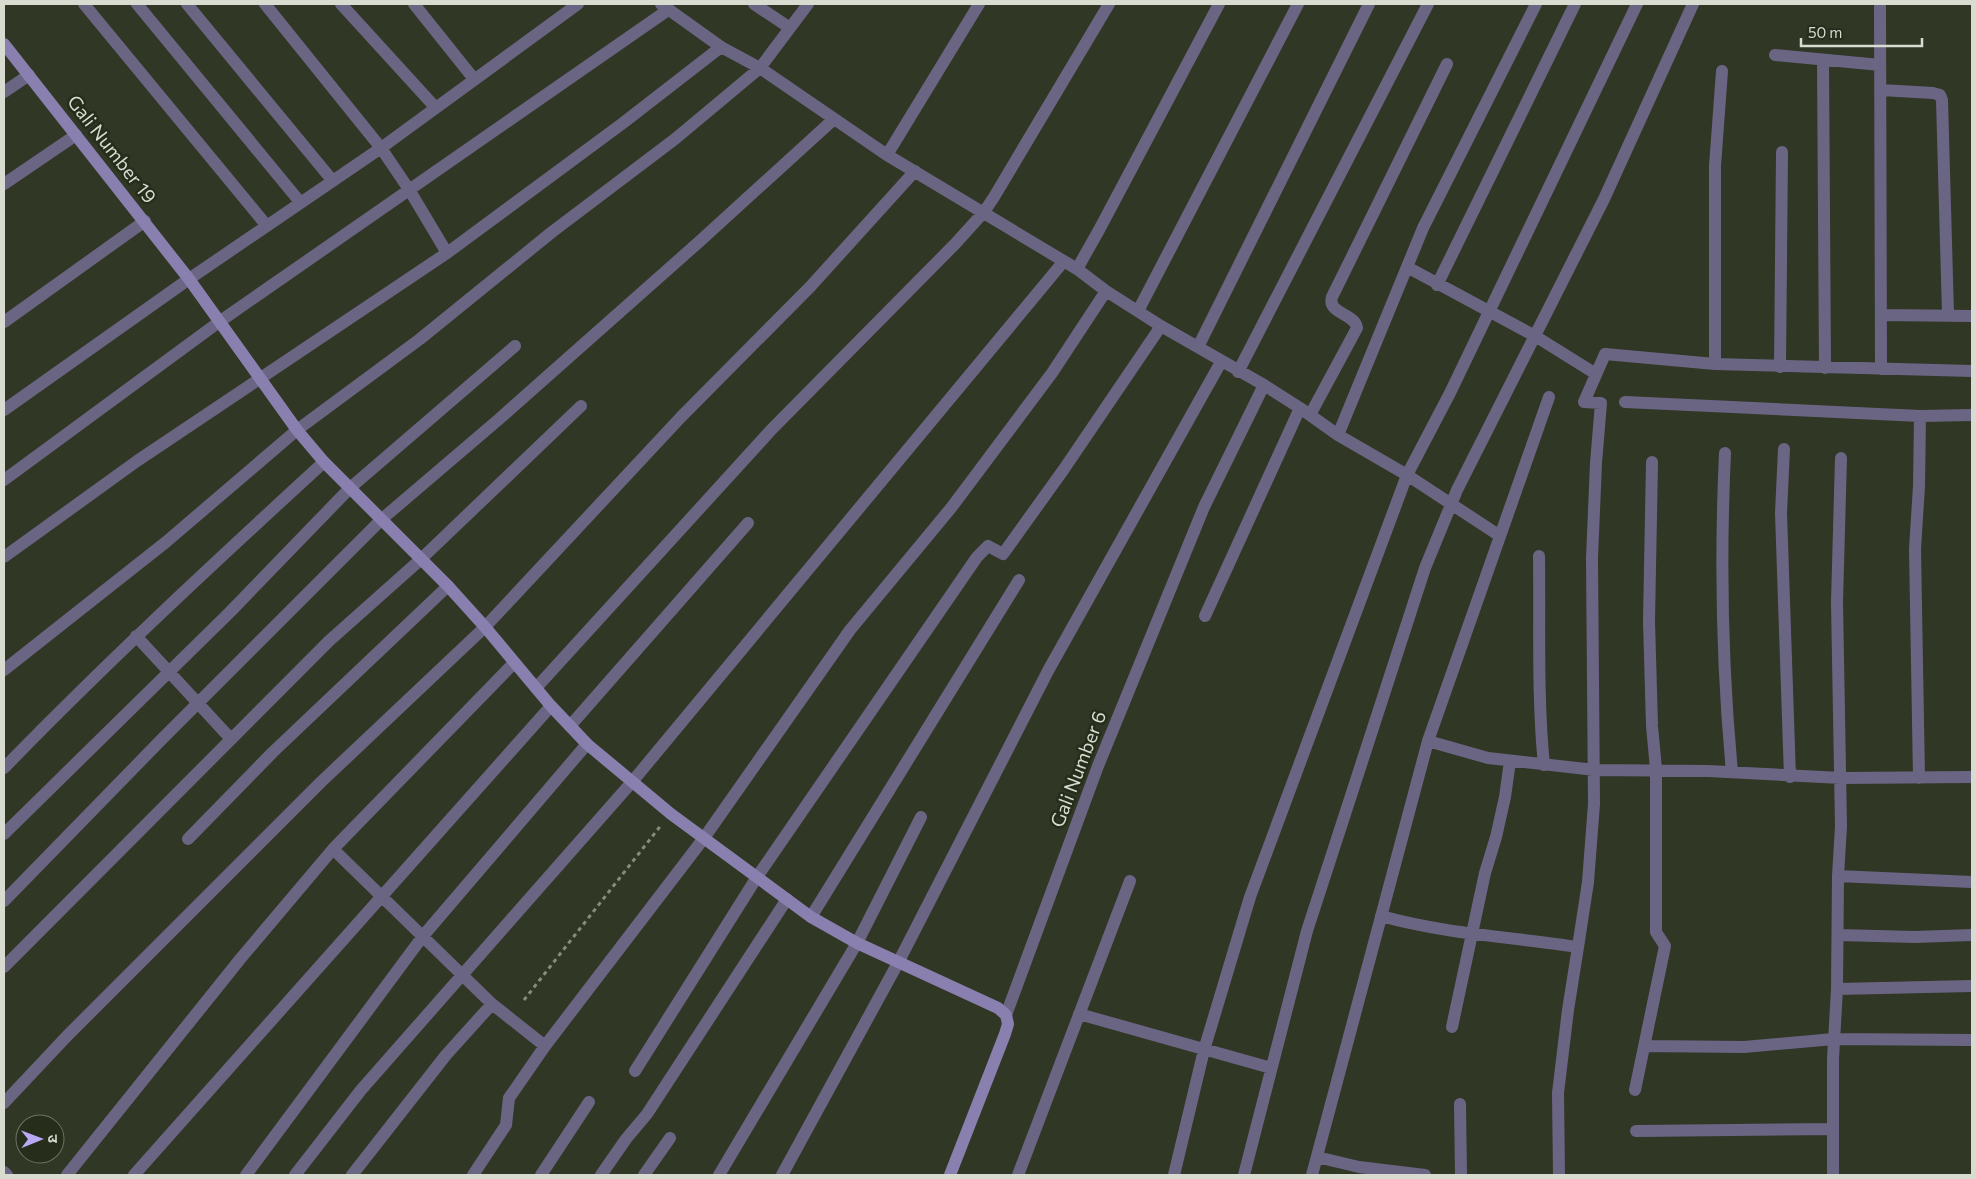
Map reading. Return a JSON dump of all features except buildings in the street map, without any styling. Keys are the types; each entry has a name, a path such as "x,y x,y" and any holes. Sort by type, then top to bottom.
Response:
{"street":[{"path":"84,4 267,226"},
{"path":"138,4 300,202"},
{"path":"187,4 332,180"},
{"path":"265,4 381,148 410,191 447,253"},
{"path":"341,4 435,107"},
{"path":"414,4 474,79"},
{"path":"754,4 790,28"},
{"path":"4,670 166,542 297,430 420,339 552,232 675,139 760,68 808,4"},
{"path":"887,155 979,4"},
{"path":"536,688 772,429 955,244 984,212 1109,4"},
{"path":"1077,269 1100,230 1219,4"},
{"path":"1138,311 1298,4"},
{"path":"1198,347 1369,4"},
{"path":"1238,372 1428,4"},
{"path":"1338,435 1423,228 1536,4"},
{"path":"1437,285 1575,4"},
{"path":"1174,1175 1204,1050 1250,897 1407,475 1450,393 1637,4"},
{"path":"1244,1175 1307,931 1425,568 1451,504 1604,199 1693,4"},
{"path":"1880,4 1882,370"},
{"path":"4,410 189,279 381,148 572,5"},
{"path":"4,480 219,322 410,191 664,7 721,47 760,68 887,155 1077,269 1106,291 1160,326 1198,347 1220,362 1264,385 1338,435 1407,475 1500,536"},
{"name":"Gali Number 19","path":"4,44 145,221 297,430 324,462 448,586 485,626 551,706 587,744 670,814 811,916 856,943 899,961 998,1008 1006,1015"},
{"path":"4,557 137,461 447,253 623,123 721,47"},
{"path":"1775,55 1880,65"},
{"path":"1822,60 1825,368"},
{"path":"1205,616 1305,411 1357,328 1354,320 1332,306 1332,297 1447,64"},
{"path":"1715,364 1715,166 1722,71"},
{"path":"4,92 29,75"},
{"path":"1881,90 1933,93 1940,95 1942,100 1948,314"},
{"path":"4,901 382,519 498,420 834,119"},
{"path":"4,184 76,135"},
{"path":"1780,366 1782,152"},
{"path":"4,1103 67,1036 321,782 485,626 681,417 810,287 915,171"},
{"path":"4,322 145,221"},
{"path":"295,1175 361,1090 632,782 1064,261"},
{"path":"1407,268 1535,336 1596,374"},
{"path":"473,1175 506,1125 509,1098 545,1046 704,838 850,630 951,508 1002,441 1052,373 1106,291"},
{"path":"1881,315 1948,314 1972,316"},
{"path":"635,1071 757,877 977,557 988,546 1004,554 1064,469 1160,326"},
{"path":"4,834 230,612 350,488 515,346"},
{"path":"1559,1175 1558,1094 1568,1010 1588,882 1595,770 1592,558 1596,463 1601,403 1584,402 1605,354 1715,364 1972,371"},
{"path":"782,1175 899,961 1049,669 1220,362"},
{"name":"Gali Number 6","path":"950,1175 1005,1034 1008,1024 1006,1015 1098,766 1204,507 1264,385"},
{"path":"1312,1175 1428,741 1549,397"},
{"path":"1625,402 1920,416 1972,415"},
{"path":"4,967 329,641 420,560 580,406"},
{"path":"1919,778 1915,549 1919,486 1920,416"},
{"path":"1784,449 1781,513 1790,777"},
{"path":"1725,453 1723,502 1724,672 1732,772"},
{"path":"1833,1175 1834,1039 1841,826 1837,602 1841,458"},
{"path":"4,768 136,636 324,462"},
{"path":"1635,1090 1665,946 1656,932 1656,770 1650,670 1652,462"},
{"path":"570,726 748,523"},
{"path":"1539,556 1538,683 1544,765"},
{"path":"811,916 1019,580"},
{"path":"188,839 273,752 448,586"},
{"path":"136,636 197,704 231,738"},
{"path":"67,1175 241,958 333,849 514,663"},
{"path":"134,1175 551,706"},
{"path":"1428,741 1488,758 1595,770 1732,772 1790,777 1841,778 1972,776"},
{"path":"246,1175 423,936 587,744"},
{"path":"1452,1027 1485,873 1503,805 1510,761"},
{"path":"719,1175 856,943 921,818"},
{"path":"333,849 492,1004 545,1046"},
{"path":"1838,876 1972,882"},
{"path":"1018,1175 1130,880"},
{"path":"601,1175 647,1114 787,899"},
{"path":"1381,916 1414,925 1578,948"},
{"path":"1838,935 1972,936"},
{"path":"1837,989 1972,986"},
{"path":"352,1175 446,1055 492,1004"},
{"path":"1080,1014 1271,1068"},
{"path":"1644,1046 1752,1047 1834,1039 1972,1040"},
{"path":"541,1175 589,1102"},
{"path":"1460,1104 1461,1175"},
{"path":"1636,1131 1833,1128"},
{"path":"644,1175 670,1138"},
{"path":"1317,1157 1359,1166 1425,1175"},
{"path":"4,1172 7,1175"}],"path":[{"path":"524,1000 670,814"}]}
